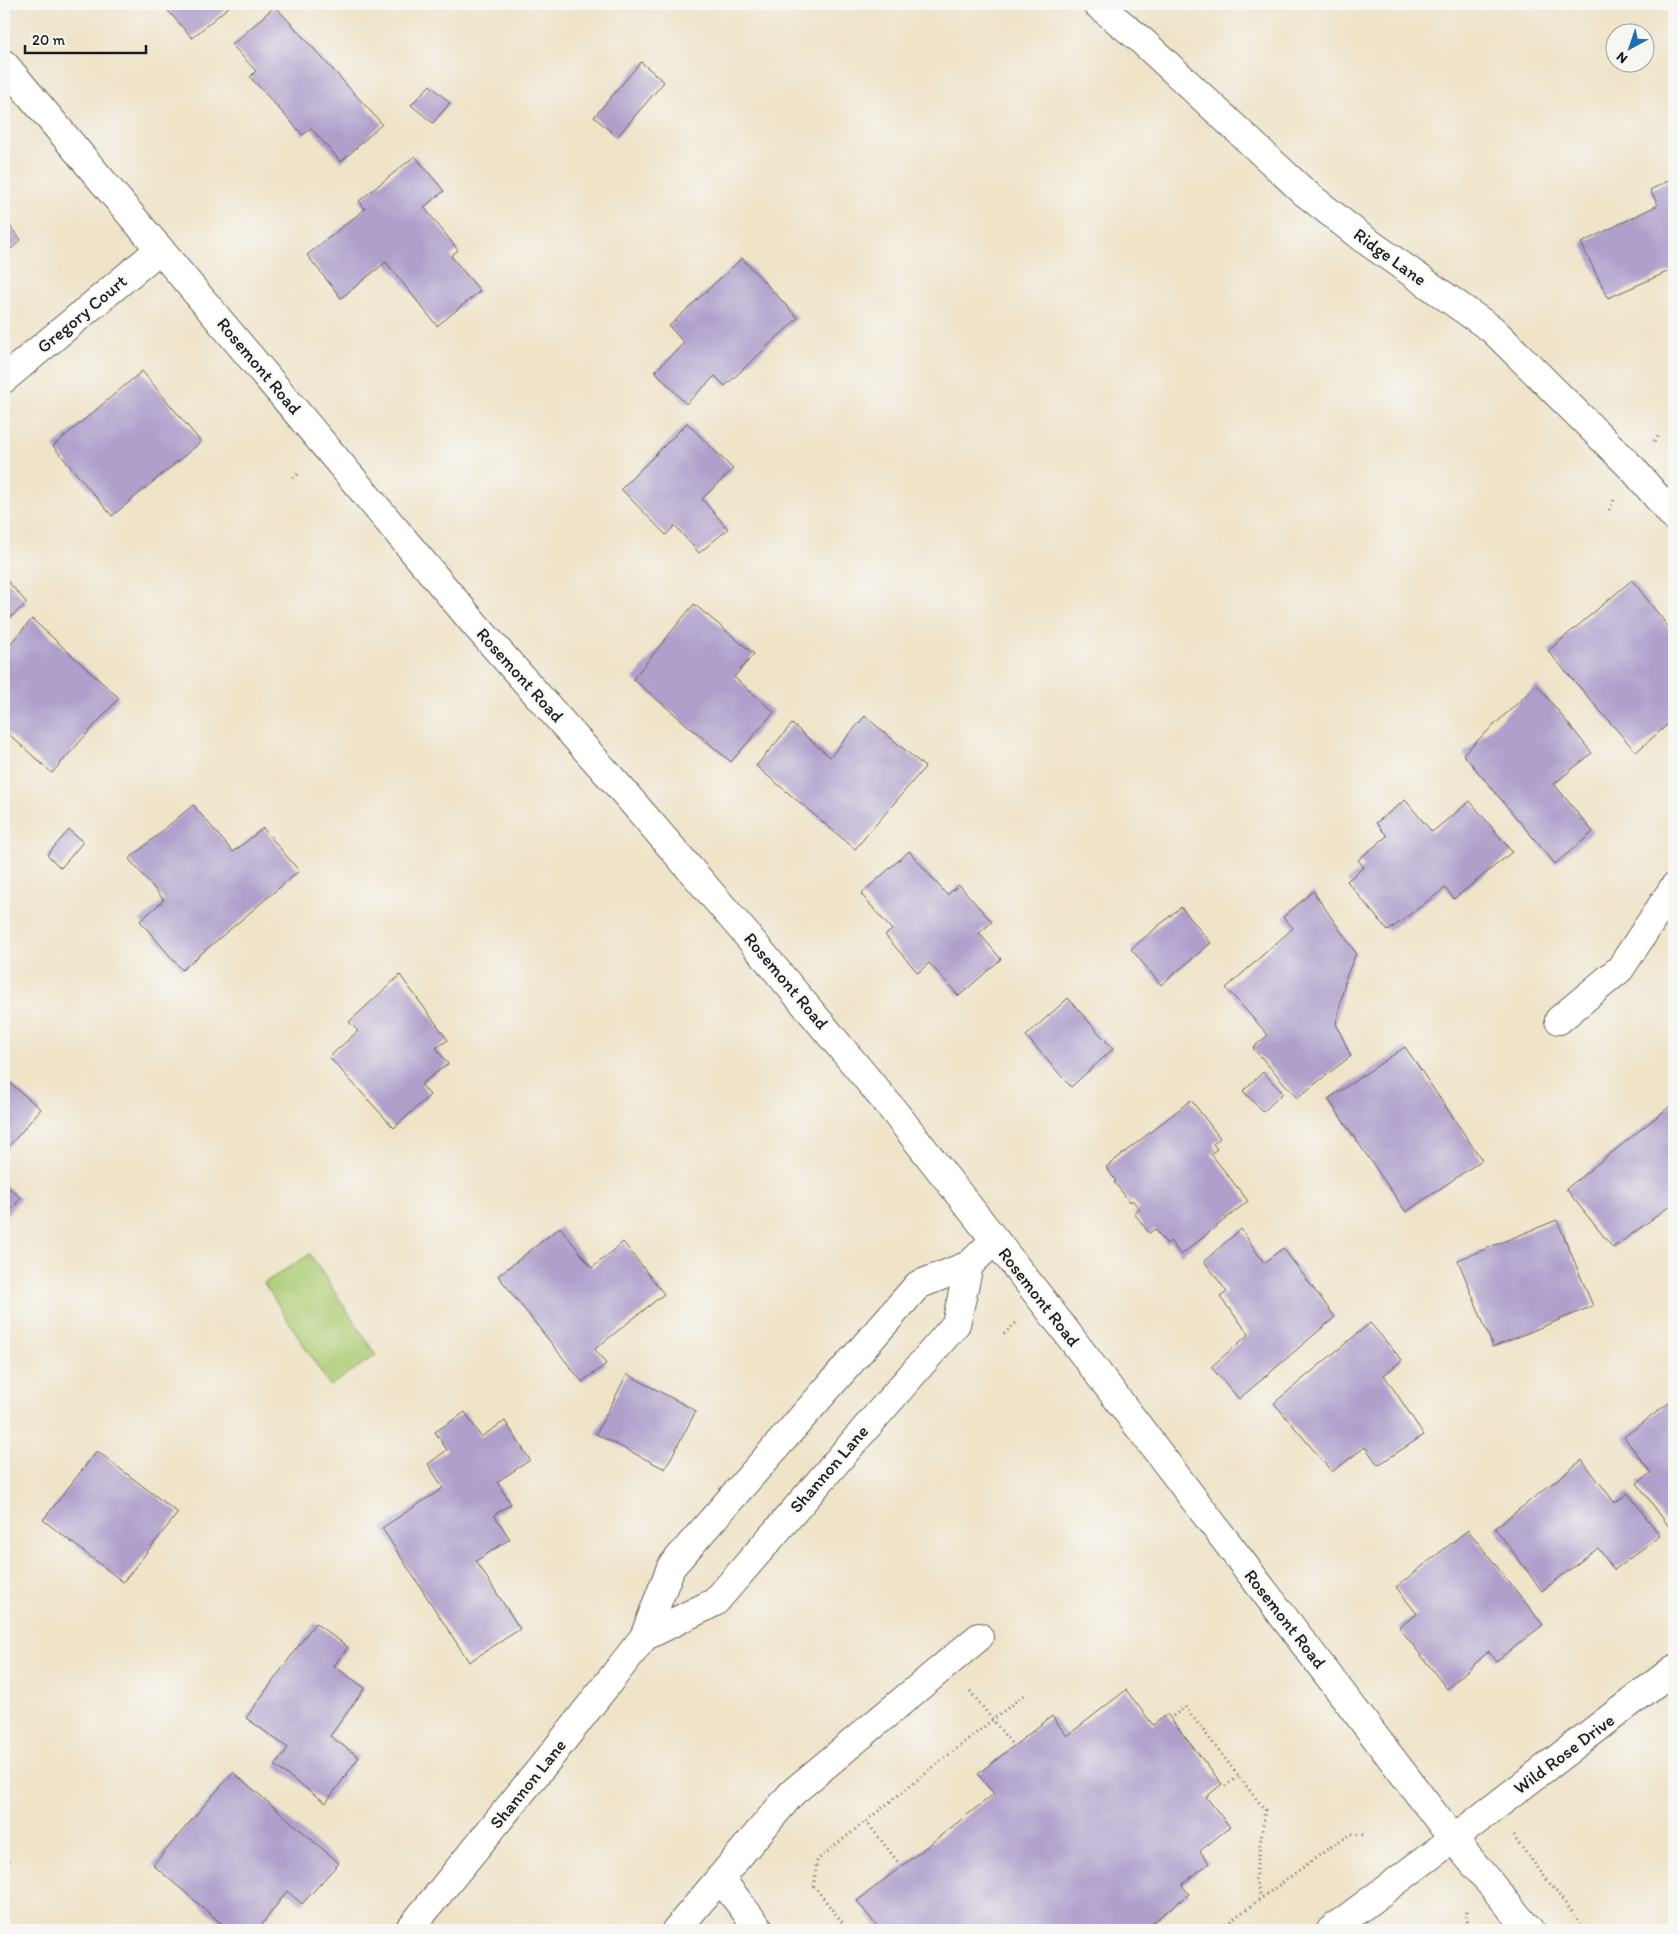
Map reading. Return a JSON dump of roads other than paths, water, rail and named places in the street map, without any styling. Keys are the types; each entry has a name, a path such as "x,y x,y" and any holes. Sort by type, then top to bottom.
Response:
{"street":[{"name":"Ridge Lane","path":"1097,4 1141,40 1304,192 1361,237 1493,330 1633,469 1674,517"},
{"name":"Rosemont Road","path":"4,64 478,628 770,962 893,1110 995,1240 1453,1839 1529,1930"},
{"name":"Gregory Court","path":"4,379 160,249"},
{"path":"1559,1020 1620,969 1674,887"},
{"name":"Shannon Lane","path":"409,1930 550,1757 644,1637 671,1567 918,1285 969,1264 995,1240"},
{"name":"Shannon Lane","path":"644,1637 715,1602 956,1324 969,1264"},
{"path":"676,1930 792,1792 979,1637"},
{"name":"Wild Rose Drive","path":"1331,1930 1674,1669"},
{"path":"720,1878 760,1930"}]}
